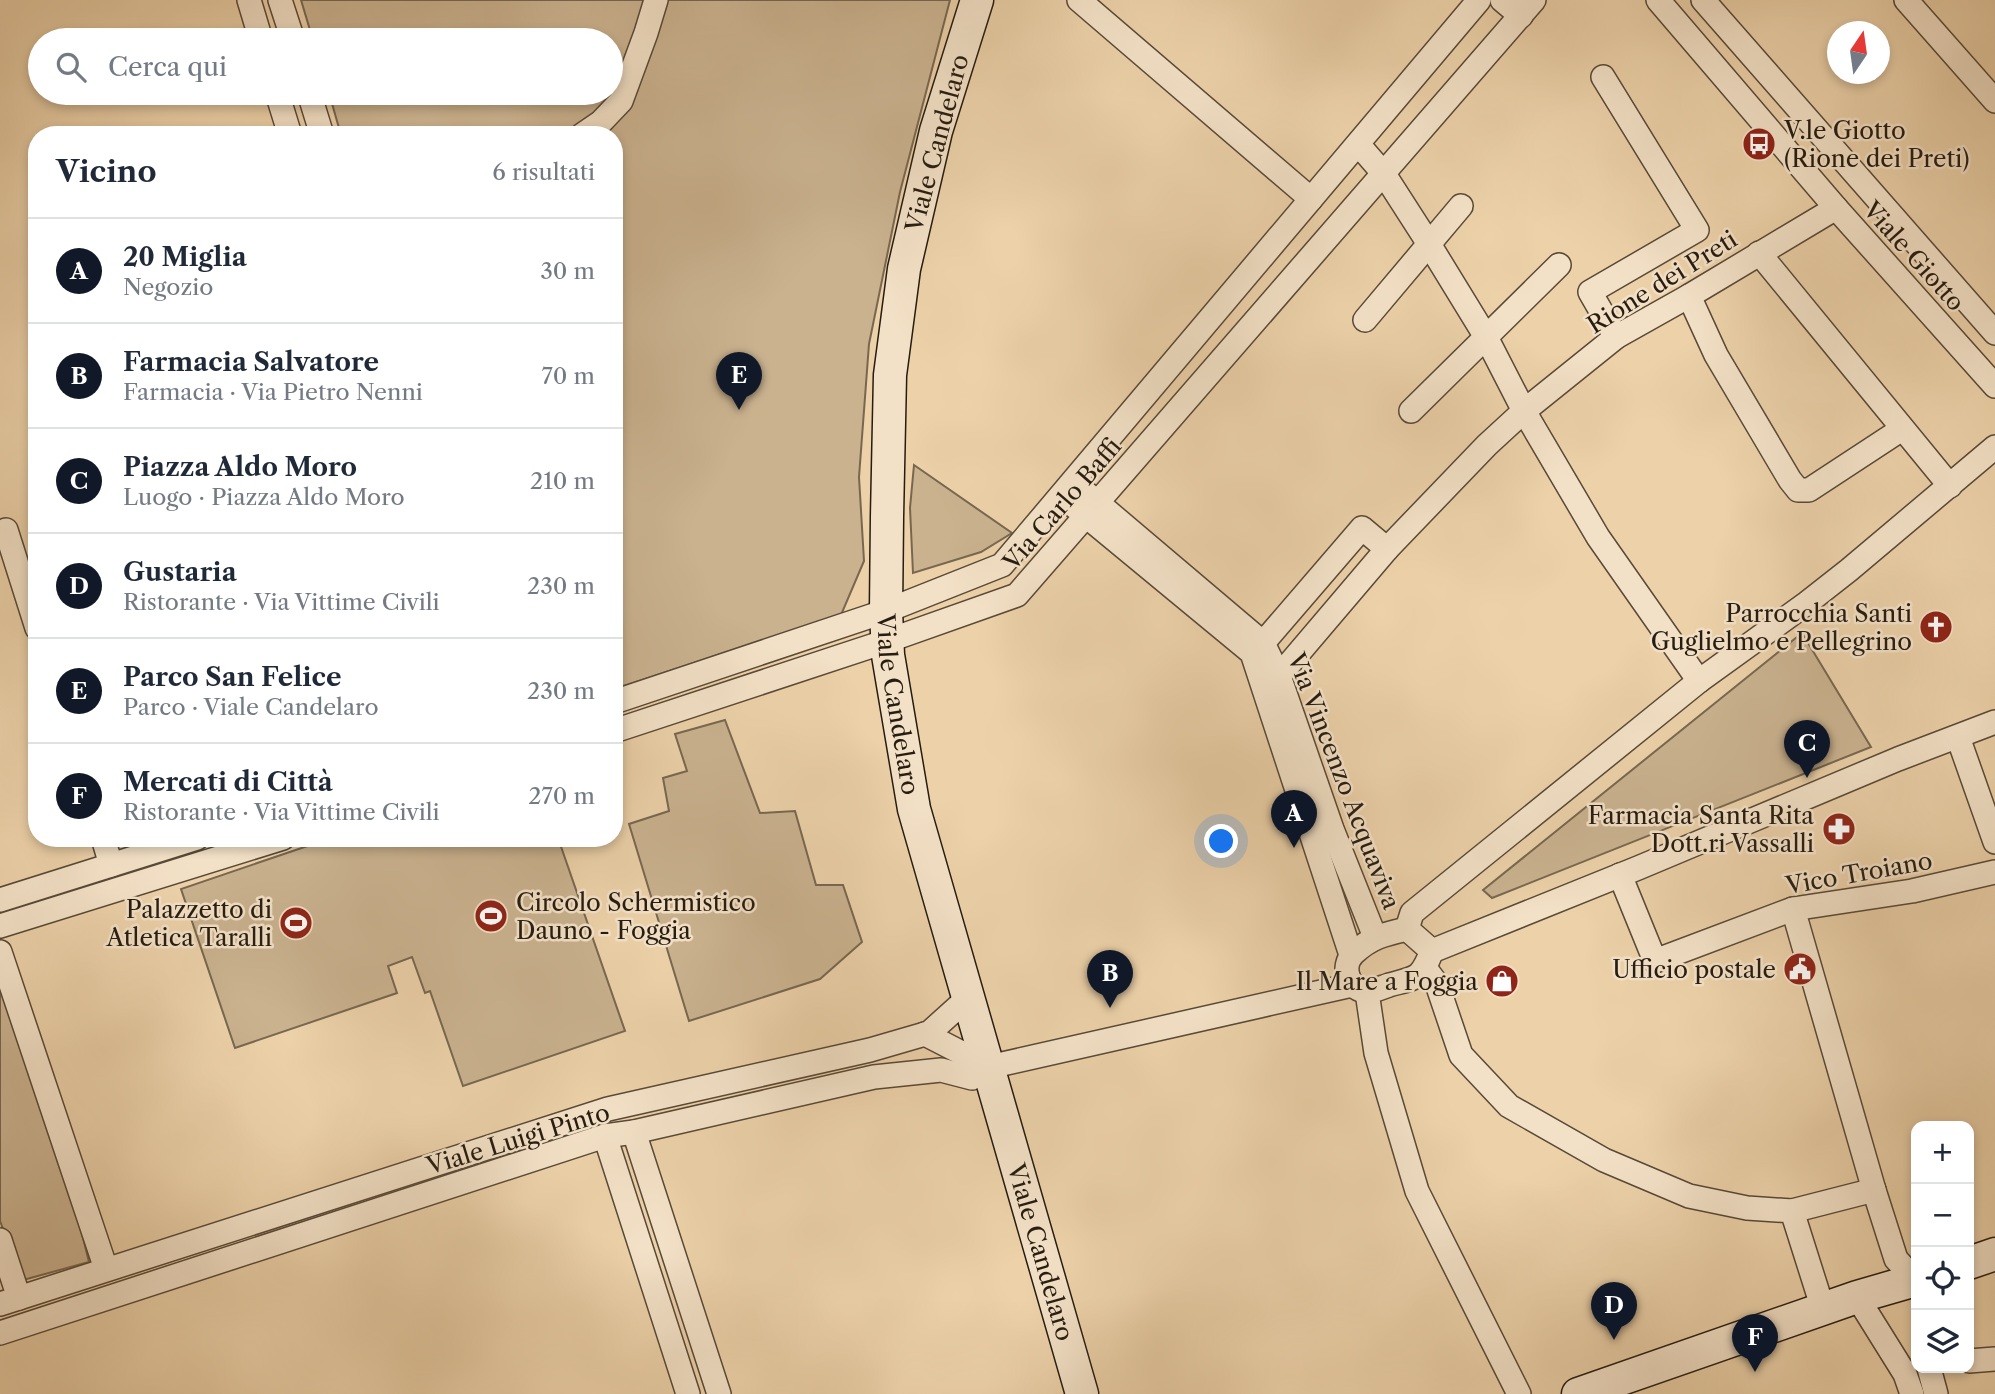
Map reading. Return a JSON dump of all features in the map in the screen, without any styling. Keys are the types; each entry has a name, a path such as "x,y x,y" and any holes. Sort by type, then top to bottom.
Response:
{"main road":[{"name":"Viale Candelaro","path":"977,0 936,131 904,270 890,375 888,655 914,809 1082,1394"},
{"path":"1974,1260 1995,1254"},
{"path":"1578,1394 1857,1297 1911,1281"}],"street":[{"path":"249,0 257,28"},
{"path":"280,0 288,28"},
{"path":"623,95 656,0"},
{"path":"1079,0 1311,199"},
{"name":"Via Carlo Baffi","path":"623,728 887,626 1002,565 1479,0"},
{"name":"Via Carlo Baffi","path":"623,699 887,626 1017,596 1527,8 1502,0"},
{"name":"Viale Giotto","path":"1658,0 1836,208 1995,386"},
{"name":"Viale Giotto","path":"1703,0 1995,333"},
{"path":"1906,0 1995,101"},
{"path":"1603,77 1697,230 1590,292 1616,337"},
{"path":"281,105 287,126"},
{"path":"313,105 319,126"},
{"path":"595,126 616,105"},
{"path":"1357,144 1384,174 1429,244 1486,337 1524,411 1598,537 1699,681"},
{"path":"1365,320 1461,206"},
{"name":"Rione dei Preti","path":"1270,678 1387,550 1487,445 1524,411 1616,337 1836,208"},
{"path":"1274,243 1302,268"},
{"path":"1759,253 1950,486"},
{"path":"1411,411 1559,265"},
{"path":"1689,296 1716,355 1798,490 1809,490 1902,429"},
{"path":"1205,325 1233,347"},
{"path":"1407,929 1412,913 1699,681 1807,603 1995,447"},
{"name":"Via Vincenzo Acquaviva","path":"1067,488 1252,653 1270,678 1375,937"},
{"name":"Via Vincenzo Acquaviva","path":"1092,510 1263,643 1270,678 1351,955 1346,976 1360,988"},
{"path":"1263,643 1362,528 1387,550"},
{"path":"6,530 28,600"},
{"name":"Viale Luigi Pinto","path":"0,1333 605,1136 634,1132 874,1077 941,1070 972,1078 989,1067 1416,978 1429,960 1620,875 1898,758 1995,722"},
{"path":"1958,737 1995,842"},
{"path":"106,847 111,865"},
{"path":"0,900 168,847"},
{"path":"0,926 255,847"},
{"name":"Vico Troiano","path":"1620,875 1655,961 1793,909 1912,891 1995,872"},
{"path":"1793,909 1896,1259 1911,1275"},
{"path":"1351,955 1375,937 1407,929"},
{"path":"1407,929 1429,960 1461,1055 1509,1106 1604,1160 1689,1196 1747,1208 1792,1211 1874,1190"},
{"path":"0,952 106,1269"},
{"path":"1360,988 1376,1053 1417,1191 1519,1394"},
{"name":"Viale Luigi Pinto","path":"9,1301 608,1109 870,1050 929,1033 969,997"},
{"path":"925,1034 989,1067"},
{"path":"704,1088 717,1113"},
{"path":"634,1132 719,1394"},
{"path":"605,1136 688,1394"},
{"path":"1792,1211 1824,1309"},
{"path":"278,1214 288,1239"},
{"path":"0,1240 9,1301"},
{"path":"1857,1297 1909,1367 1912,1394"},
{"path":"1974,1361 1995,1359"},
{"path":"1930,1373 1936,1394"}],"shaded area":[{"path":"301,0 950,0 900,192 869,344 859,477 864,561 841,615 623,686 623,126 338,126 332,105 623,105 623,28 309,28"},
{"path":"914,465 1012,533 981,552 913,573 910,508"},
{"path":"1802,633 1871,747 1492,898 1483,890"},
{"path":"725,720 760,813 795,811 816,885 843,885 862,942 820,979 689,1021 629,824 669,811 663,778 687,771 675,734"},
{"path":"305,847 561,847 625,1031 463,1086 430,991 425,993 412,957 388,966 397,993 235,1048 181,889"},
{"path":"0,986 49,1100 89,1262 23,1280 0,1221"}],"place":[{"name":"V.le Giotto (Rione dei Preti)","path":"1759,144"},
{"name":"Parco San Felice","path":"739,410"},
{"name":"Parrocchia Santi Guglielmo e Pellegrino","path":"1936,627"},
{"name":"Piazza Aldo Moro","path":"1807,778"},
{"name":"Farmacia Santa Rita Dott.ri Vassalli","path":"1839,829"},
{"name":"20 Miglia","path":"1294,848"},
{"name":"Circolo Schermistico Dauno - Foggia","path":"491,916"},
{"name":"Palazzetto di Atletica Taralli","path":"296,923"},
{"name":"Ufficio postale","path":"1800,969"},
{"name":"Il Mare a Foggia","path":"1502,981"},
{"name":"Farmacia Salvatore","path":"1110,1008"},
{"name":"Gustaria","path":"1614,1340"},
{"name":"Mercati di Città","path":"1755,1372"}]}
